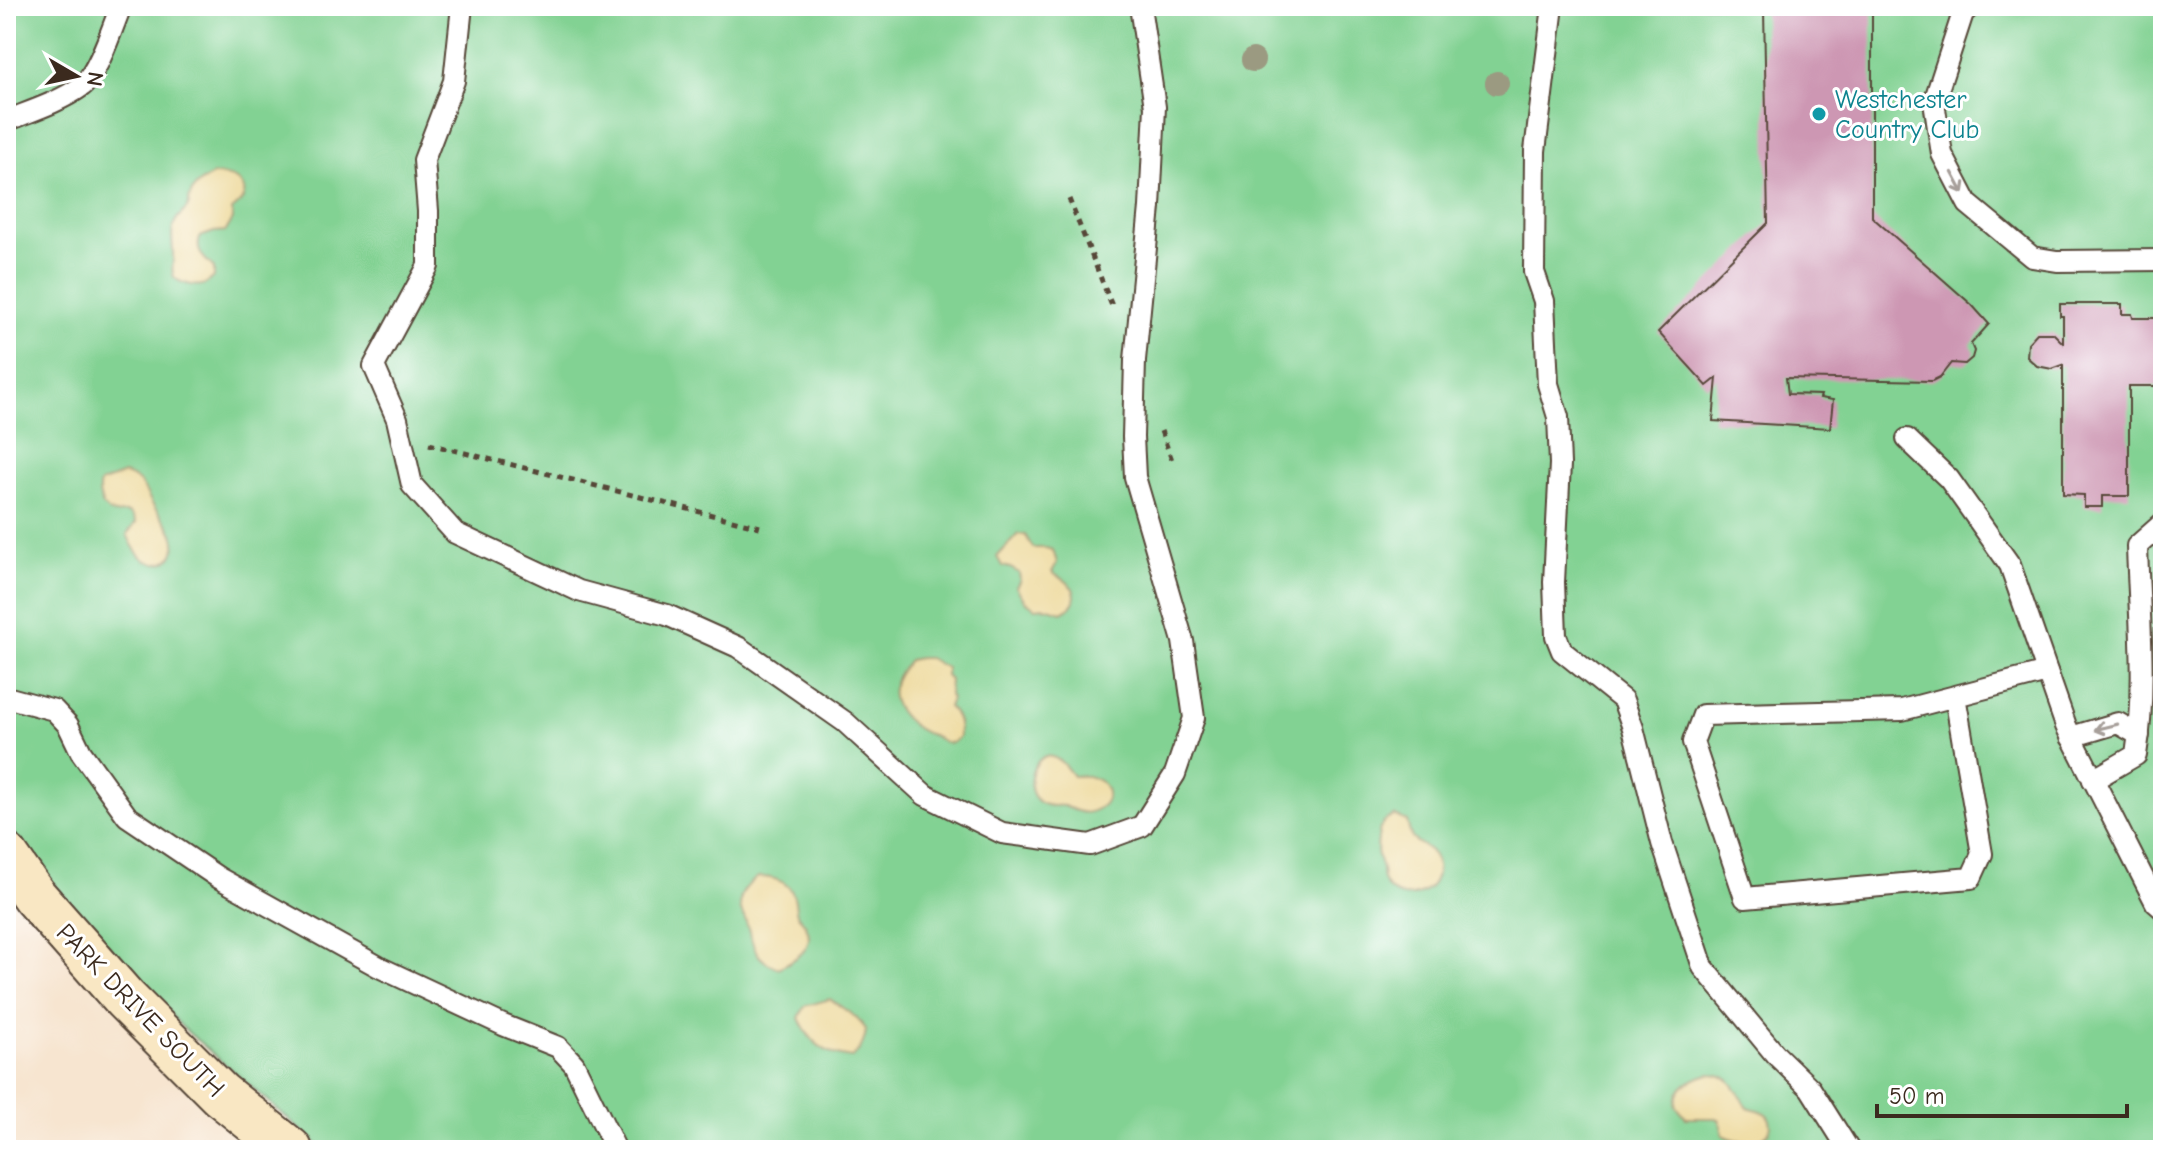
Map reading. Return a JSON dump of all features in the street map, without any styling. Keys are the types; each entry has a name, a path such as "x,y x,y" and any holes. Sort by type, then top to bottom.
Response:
{"street":[{"name":"PARK DRIVE SOUTH","path":"6,856 34,896 125,999 220,1094 290,1150"}],"lane":[{"path":"6,121 84,85 98,62 121,6"},
{"path":"462,6 454,81 424,160 428,266 374,366 397,419 412,485 455,533 579,591 667,615 738,647 845,722 925,795 1002,833 1090,845 1142,826 1175,774 1194,718 1183,641 1135,477 1135,360 1150,207 1155,107 1140,6"},
{"path":"1553,6 1535,151 1534,272 1544,301 1548,384 1558,417 1560,464 1554,582 1556,636 1562,651 1623,700 1662,843 1703,967 1775,1054 1810,1088 1849,1150"},
{"path":"1971,6 1963,13 1934,102 1942,154 1968,204 2032,257 2057,261 2163,260"},
{"path":"1907,439 1949,479 2010,565 2071,737 2156,903 2163,909"},
{"path":"2093,780 2136,755 2141,678 2137,546 2163,523"},
{"path":"1955,696 1982,854 1971,878 1745,898 1693,742 1703,715 1902,710 1955,696 2047,672"},
{"path":"6,697 54,710 68,725 81,752 127,816 219,878 381,968 558,1047 574,1064 616,1150"},
{"path":"2071,737 2118,723 2139,735"}],"path":[{"path":"420,442 760,527"}],"green space":[{"name":"Westchester Country Club","path":"6,6 2163,6 2163,1150 324,1150 182,1027 17,844 6,824"}],"sand":[{"path":"213,175 231,177 237,181 242,185 244,196 232,210 233,219 226,231 200,237 200,251 214,268 214,277 199,286 183,283 173,274 173,230 176,220 187,208 194,189"},
{"path":"124,474 136,479 142,486 173,533 175,550 164,562 152,563 139,555 127,534 136,523 133,518 129,513 109,511 101,500 100,483"},
{"path":"1018,534 1025,535 1033,548 1053,550 1057,563 1052,572 1067,582 1075,593 1074,601 1066,610 1036,608 1025,601 1016,587 1020,580 1019,573 1002,566 997,557"},
{"path":"929,658 946,668 951,699 948,707 956,717 959,728 959,736 952,742 945,742 918,729 895,704 893,688 897,677 909,660"},
{"path":"1045,756 1059,760 1073,776 1089,776 1101,782 1107,791 1104,804 1085,813 1064,806 1048,806 1039,801 1034,796 1030,781 1035,766"},
{"path":"1395,816 1407,821 1412,837 1436,860 1434,882 1419,894 1399,895 1384,882 1377,852 1379,834 1385,822"},
{"path":"758,877 775,879 792,891 796,911 809,934 809,941 802,952 778,968 759,955 741,910 740,900 744,891"},
{"path":"830,999 857,1018 866,1029 862,1045 852,1058 819,1046 799,1018 805,1006"},
{"path":"1709,1074 1728,1080 1748,1107 1767,1115 1770,1128 1767,1134 1761,1139 1739,1140 1723,1135 1717,1118 1686,1118 1676,1106 1679,1093 1691,1081"}],"building":[{"name":"Westchester Country Club","path":"1759,6 1874,6 1872,217 1972,305 1989,324 1971,344 1974,351 1972,358 1965,364 1951,363 1940,377 1932,381 1786,378 1788,394 1821,395 1820,398 1833,400 1830,428 1713,421 1717,378 1707,386 1658,332 1768,223 1764,10"},
{"path":"2060,304 2122,304 2122,314 2132,314 2133,318 2163,318 2163,386 2129,386 2129,496 2102,496 2102,507 2084,507 2084,495 2063,494 2063,365 2052,369 2037,366 2027,357 2028,343 2037,333 2053,333 2063,343"}],"place":[{"name":"Westchester Country Club","path":"1819,114"}]}
